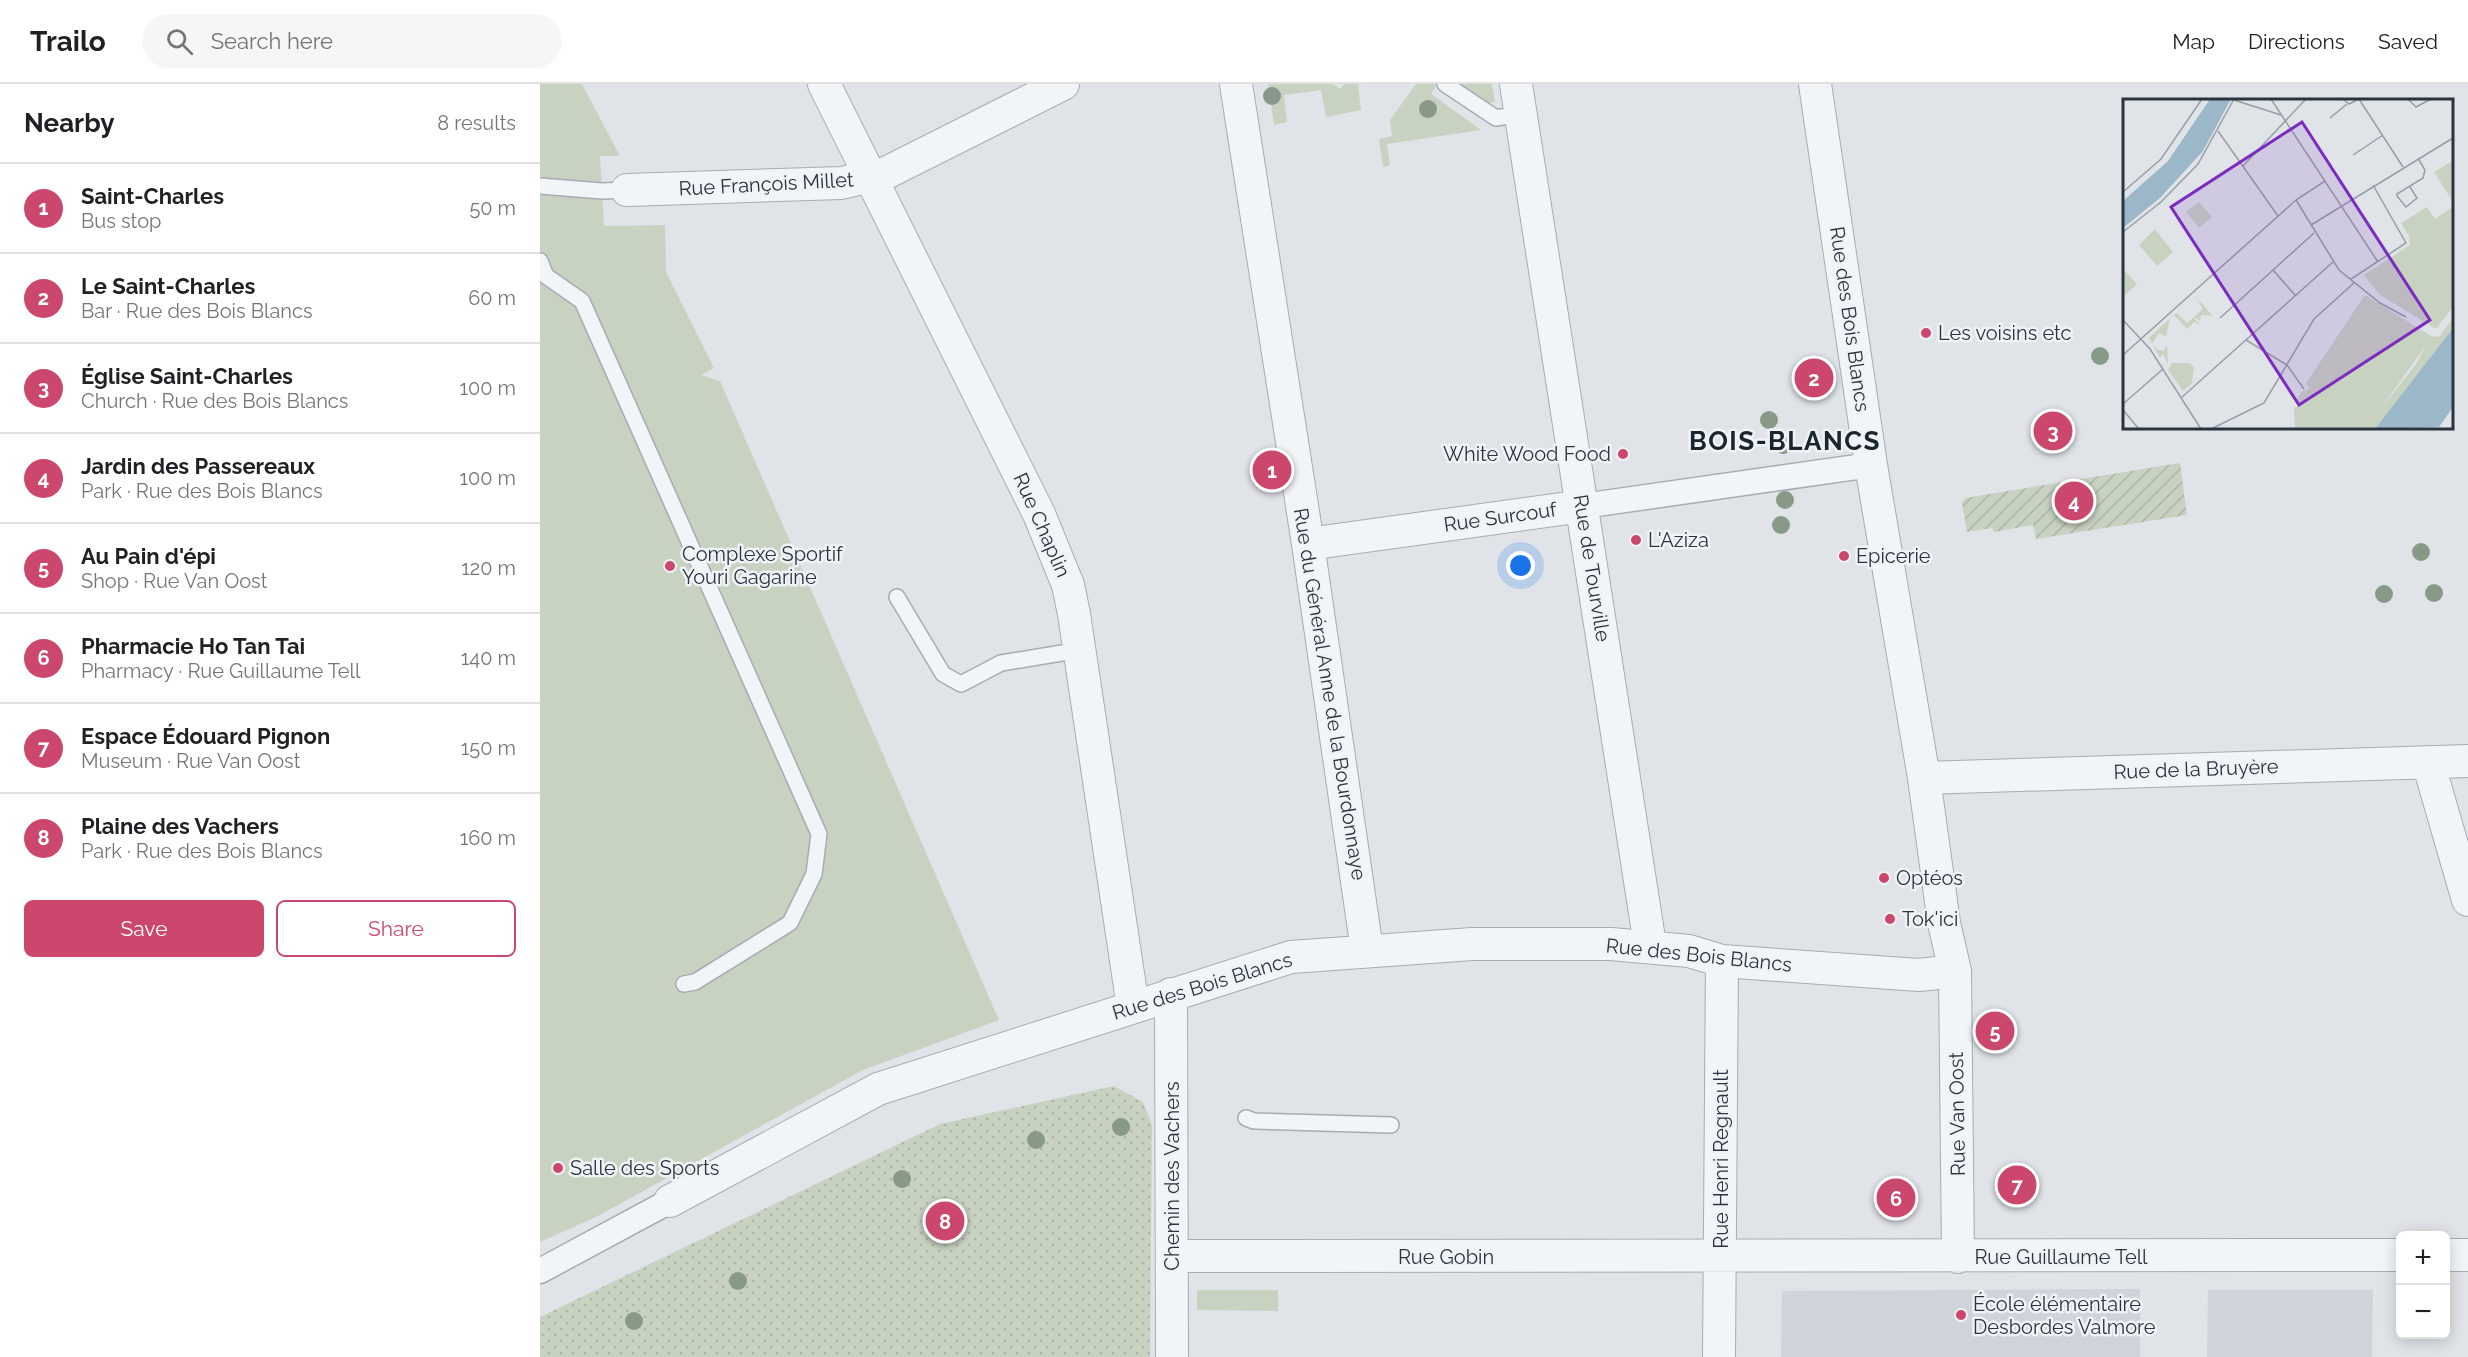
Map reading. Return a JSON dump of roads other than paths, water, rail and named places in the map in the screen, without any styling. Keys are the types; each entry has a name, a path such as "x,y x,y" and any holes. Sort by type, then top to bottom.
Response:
{"street":[{"name":"Rue Chaplin","path":"824,84 1052,540 1068,585 1080,650 1133,1007"},
{"name":"Rue François Millet","path":"627,190 841,183 871,178 904,165 1063,84"},
{"name":"Rue du Général Anne de la Bourdonnaye","path":"1236,84 1308,544 1368,950"},
{"name":"Rue des Bois Blancs","path":"540,1271 878,1089 1291,957 1368,950 1516,944 1650,945 1689,951 1722,961 1919,975 1955,971 1944,922 1924,778 1871,465 1815,84"},
{"name":"Rue de Tourville","path":"1519,99 1650,945"},
{"name":"Rue Surcouf","path":"1308,544 1871,465"},
{"name":"Rue de la Bruyère","path":"1924,778 2468,761"},
{"path":"2428,762 2468,900"},
{"name":"Rue Henri Regnault","path":"1719,1357 1722,961"},
{"name":"Rue Van Oost","path":"1955,971 1958,1257"},
{"name":"Chemin des Vachers","path":"1171,994 1172,1357"},
{"name":"Rue Guillaume Tell","path":"1721,1257 2396,1255"},
{"path":"2450,1255 2468,1255"},
{"name":"Rue Gobin","path":"1172,1256 1721,1257"}],"lane":[{"path":"1445,84 1496,118 1519,99"},
{"path":"540,186 602,191 627,190"},
{"path":"540,261 546,276 582,301 819,834 814,874 790,923 694,982 684,984"},
{"path":"897,597 943,674 960,684 1001,663 1080,650"},
{"path":"1246,1118 1254,1121 1391,1125"}],"place":[{"name":"Les voisins etc","path":"1926,333"},
{"name":"Le Saint-Charles","path":"1814,378"},
{"name":"Église Saint-Charles","path":"2053,431"},
{"name":"White Wood Food","path":"1623,454"},
{"name":"Saint-Charles","path":"1272,470"},
{"name":"Jardin des Passereaux","path":"2074,501"},
{"name":"L'Aziza","path":"1636,540"},
{"name":"Epicerie","path":"1844,556"},
{"name":"Complexe Sportif Youri Gagarine","path":"670,566"},
{"name":"Optéos","path":"1884,878"},
{"name":"Tok'ici","path":"1890,919"},
{"name":"Au Pain d'épi","path":"1995,1031"},
{"name":"Salle des Sports","path":"558,1168"},
{"name":"Espace Édouard Pignon","path":"2017,1185"},
{"name":"Pharmacie Ho Tan Tai","path":"1896,1198"},
{"name":"Plaine des Vachers","path":"945,1221"},
{"name":"École élémentaire Desbordes Valmore","path":"1961,1315"}],"district":[{"name":"BOIS-BLANCS","path":"1785,441"}]}
